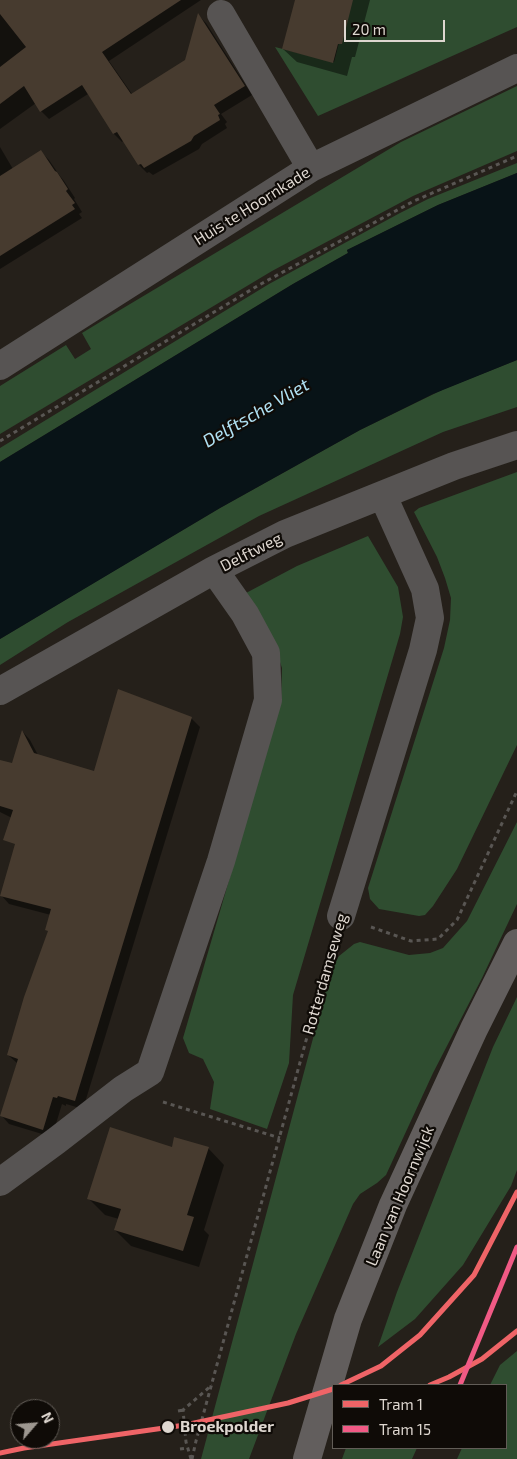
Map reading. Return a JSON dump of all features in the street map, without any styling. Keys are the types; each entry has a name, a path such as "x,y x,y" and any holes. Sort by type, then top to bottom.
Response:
{"main road":[{"name":"Laan van Hoornwijck","path":"307,1459 348,1319 393,1205 474,1029 517,944"}],"street":[{"path":"221,14 311,168"},
{"name":"Huis te Hoornkade","path":"0,366 311,168 517,68"},
{"name":"Delftweg","path":"0,691 214,570 285,534 454,466 517,445"},
{"name":"Rotterdamseweg","path":"340,916 423,650 430,618 425,589 383,496"},
{"path":"0,1182 123,1089 150,1072 221,862 268,700 266,653 245,614 214,570"}],"path":[{"path":"0,441 259,285 414,201 517,156"},
{"path":"340,916 411,941 438,939 457,920 517,792"},
{"name":"Rotterdamseweg","path":"191,1459 340,916"},
{"path":"123,1089 280,1138"},
{"path":"178,1411 183,1410 212,1384"},
{"path":"183,1410 187,1448 191,1459"},
{"path":"180,1449 187,1448"}],"green space":[{"path":"350,0 517,0 517,27 318,116 275,47 334,62"},
{"path":"517,86 517,151 413,196 272,271 0,434 0,386 66,345 75,359 91,349 82,333 401,142"},
{"path":"517,163 517,173 438,205 347,250 348,253 293,284 0,462 0,448 269,284 428,199"},
{"path":"517,360 517,407 443,432 259,516 68,622 0,665 0,639 220,508 360,430 444,389"},
{"path":"517,472 517,745 457,869 433,906 425,915 419,916 379,909 370,899 368,888 444,648 450,620 451,598 445,578 437,557 414,512 419,508"},
{"path":"368,536 398,587 403,617 400,634 293,995 289,1063 267,1129 210,1109 214,1082 203,1059 189,1053 183,1038 281,702 282,668 276,650 246,593 297,566"},
{"path":"517,822 517,904 482,978 433,1073 386,1175 360,1194 353,1204 296,1334 249,1459 201,1459 332,967 339,956 354,944 360,942 409,955 430,953 443,948 467,921"},
{"path":"517,997 517,1170 511,1186 463,1265 415,1319 378,1347 397,1292 493,1047"},
{"path":"517,1351 517,1459 457,1459 462,1449 507,1449 507,1384 490,1384 500,1365"},
{"path":"346,1449 417,1449 412,1459 342,1459"}],"water":[{"name":"Delftsche Vliet","path":"517,173 517,360 433,394 360,430 220,508 0,639 0,462 293,284 348,253 347,250 438,205"}],"building":[{"path":"0,0 181,0 102,52 131,94 185,60 198,13 245,86 214,105 220,114 218,115 220,120 194,136 191,141 144,168 141,164 138,165 117,132 113,134 82,85 40,112 24,86 0,104 0,67 26,47 0,14"},
{"path":"295,0 353,0 342,44 338,44 333,63 282,49"},
{"path":"41,150 68,189 66,191 75,203 72,205 75,209 0,256 0,176"},
{"path":"118,689 192,717 75,1101 58,1096 57,1098 53,1097 43,1130 0,1116 18,1059 7,1055 24,997 48,931 45,930 51,909 0,896 15,844 3,840 13,810 0,806 0,760 12,763 22,730 34,753 94,771"},
{"path":"110,1127 172,1147 174,1137 209,1147 187,1215 194,1217 183,1251 114,1230 121,1209 87,1199"}],"tram line":[{"name":"1","path":"343,1384 381,1366 420,1335 474,1275 517,1192"},
{"name":"15","path":"460,1384 517,1247"},
{"name":"1","path":"432,1384 482,1359 517,1331"},
{"name":"1","path":"0,1453 185,1425 288,1403 332,1389"}],"place":[{"name":"Broekpolder","path":"168,1427"}]}
